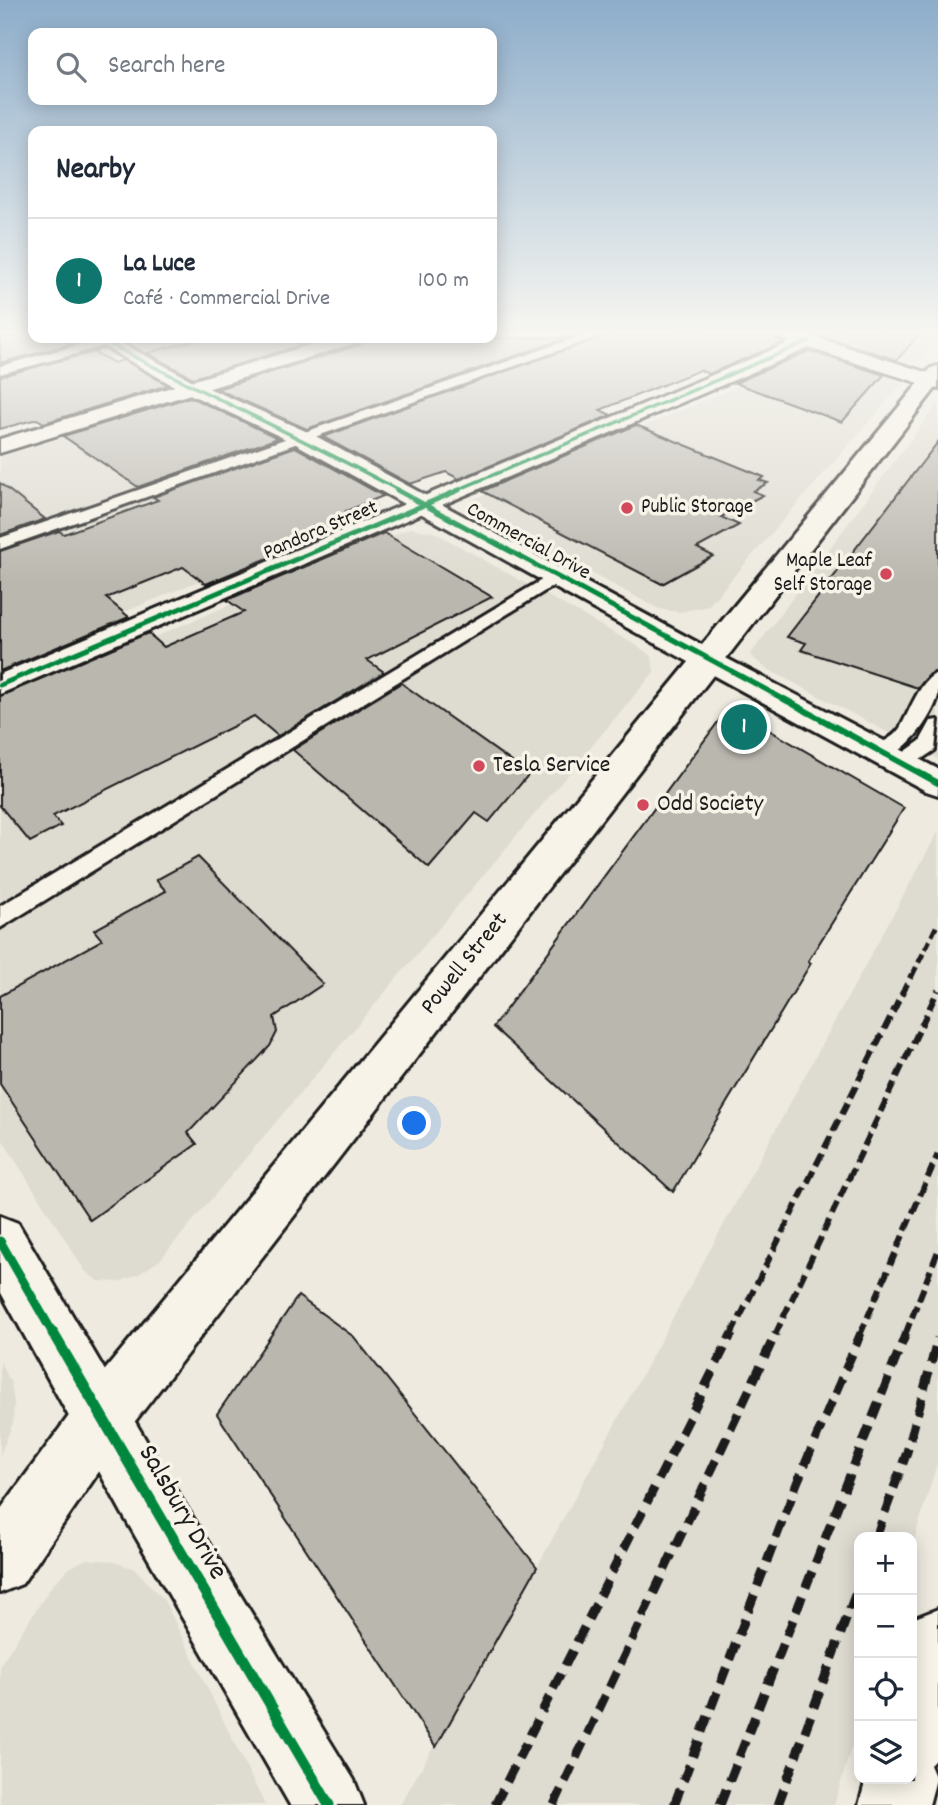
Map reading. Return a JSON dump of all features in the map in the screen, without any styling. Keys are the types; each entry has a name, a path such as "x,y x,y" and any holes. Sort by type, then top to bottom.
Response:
{"street":[{"path":"0,446 102,414"},
{"name":"Commercial Drive","path":"250,414 302,438 938,783"},
{"name":"Commercial Drive","path":"273,414 302,438"},
{"name":"Pandora Street","path":"0,685 639,414"},
{"name":"Powell Street","path":"0,1562 102,1418 707,660 907,414"},
{"name":"Salsbury Drive","path":"0,1241 143,1492 329,1805"},
{"path":"917,1721 938,1641"},
{"path":"894,1805 900,1784"}],"lane":[{"path":"0,544 370,414"},
{"path":"0,918 555,577"},
{"path":"890,758 938,679"},
{"path":"890,758 928,745 938,726"}],"shaded area":[{"path":"138,414 222,414 374,499 378,506 0,664 0,457"},
{"path":"672,414 875,414 708,606 679,612 659,609 470,509 469,505 475,499"},
{"path":"930,414 938,414 938,759 764,667 750,655"},
{"path":"410,528 434,532 639,647 652,657 654,672 160,1260 139,1274 120,1282 98,1281 85,1271 0,1136 0,703"},
{"path":"938,832 938,1460 916,1532 854,1532 854,1739 834,1805 400,1805 537,1567"},
{"path":"0,1362 11,1382 14,1403 13,1423 0,1455"},
{"path":"86,1559 111,1561 135,1569 164,1600 265,1805 0,1805 0,1665 53,1584 70,1568"}],"building":[{"path":"0,414 73,414 44,423 37,419 0,429"},
{"path":"134,414 227,414 278,438 138,487 63,436"},
{"path":"274,414 349,414 307,429"},
{"path":"386,414 611,415 459,479 446,472 410,484 323,437"},
{"path":"821,414 849,414 842,422"},
{"name":"Public Storage","path":"636,425 764,477 759,480 768,483 753,491 763,495 721,517 739,525 697,548 713,556 662,584 482,491"},
{"name":"Maple Leaf Self Storage","path":"938,442 938,671 930,674 918,688 801,650 806,643 787,637"},
{"path":"295,447 383,496 346,511 361,519 206,584 183,567 106,598 129,617 0,671 0,551 59,531 64,534 158,500 153,497"},
{"path":"0,483 45,519 0,535"},
{"path":"384,533 492,597 367,660 384,672 278,736 254,716 53,816 61,826 30,842 0,806 0,696 148,633 164,647 244,612 227,600"},
{"path":"401,683 529,774 489,822 476,813 429,868 293,750"},
{"path":"729,707 904,808 808,961 811,963 673,1192 493,1027"},
{"path":"198,857 323,984 274,1017 277,1032 270,1046 188,1133 197,1144 90,1220 0,1084 0,996 102,940 94,930 166,891 156,880"},
{"path":"298,1296 354,1337 537,1567 436,1747 217,1414"}],"railway":[{"path":"912,976 938,923"},
{"path":"731,1335 912,974"},
{"path":"775,1335 938,990"},
{"path":"860,1335 938,1154"},
{"path":"905,1335 938,1251"},
{"path":"495,1805 732,1333"},
{"path":"554,1805 776,1333"},
{"path":"674,1805 797,1483 861,1333"},
{"path":"720,1805 906,1333"},
{"path":"878,1532 907,1452 938,1338"},
{"path":"778,1805 855,1595"}],"cycle path":[{"path":"250,414 302,438 938,783"},
{"path":"0,685 637,414"},
{"path":"0,1241 143,1492 329,1805"}],"place":[{"name":"Public Storage","path":"627,508"},
{"name":"Maple Leaf Self Storage","path":"886,574"},
{"name":"La Luce","path":"744,727"},
{"name":"Tesla Service","path":"479,766"},
{"name":"Odd Society","path":"643,805"}]}
